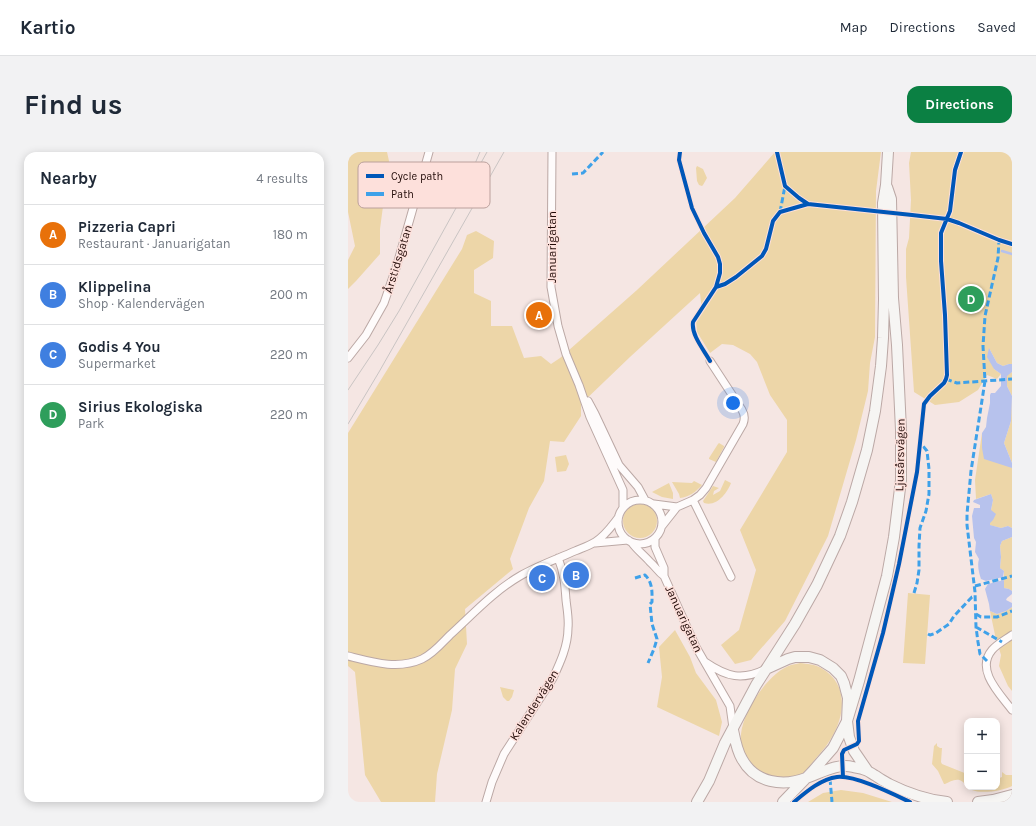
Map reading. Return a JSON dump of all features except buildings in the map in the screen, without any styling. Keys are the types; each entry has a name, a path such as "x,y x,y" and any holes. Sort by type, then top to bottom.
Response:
{"main road":[{"name":"Ljusårsvägen","path":"766,669 809,600 840,536 867,450 875,411 882,345 884,300 883,203 886,185 888,152"},
{"name":"Ljusårsvägen","path":"847,721 887,576 894,537 901,480 901,430 893,298 891,199 886,185"},
{"path":"697,802 709,781 725,744 766,669 788,659 802,656 815,658 827,664 841,676 848,698 847,721 849,737 854,751 867,770"},
{"path":"783,802 833,748 847,721"},
{"path":"733,730 742,759 755,774 764,779 781,783 794,782 831,768 851,766 867,770 907,792 947,802"},
{"path":"978,802 1012,795"}],"street":[{"name":"Årstidsgatan","path":"426,162 429,152"},
{"name":"Januarigatan","path":"552,152 551,287 558,326 566,354 590,417 623,490 623,507"},
{"name":"Årstidsgatan","path":"348,358 366,335 384,303 413,208"},
{"path":"677,507 654,504 645,500 633,500 623,507 620,512 618,518 619,531 623,536 636,544 644,544 655,538 659,534 662,526 677,507 693,500 706,488 743,424 744,414 742,410 710,361"},
{"name":"Januarigatan","path":"579,385 595,414 619,465 638,487 645,500"},
{"path":"693,500 731,577"},
{"path":"654,504 661,514 662,526"},
{"path":"595,543 607,532 618,518"},
{"name":"Januarigatan","path":"655,538 655,547 664,568 664,576 696,647 730,706 733,730"},
{"name":"Januarigatan","path":"630,541 658,572 664,576"},
{"path":"348,656 393,665 423,659 432,653 476,611 520,576 595,543 630,541"},
{"name":"Kalendervägen","path":"486,802 492,782 504,754 553,678 566,643 568,628 565,579 558,558"},
{"path":"1012,635 996,646 991,652 986,663 986,668 993,686 1012,710"},
{"name":"Januarigatan","path":"704,662 720,671 740,676 755,674 766,669"}],"shaded area":[{"path":"348,152 387,152 389,162 358,162 358,208 383,208 380,229 380,254 348,289 348,260 355,246 348,212"},
{"path":"775,152 881,152 876,191 875,337 870,363 868,391 856,440 828,536 785,621 751,660 735,664 721,645 739,630 756,570 740,530 787,452 787,420 770,395 757,362 750,354 733,345 722,344 710,353 697,332 696,321 702,312 700,293 581,404 581,416 564,442 550,441 544,481 529,508 510,559 513,569 465,609 467,644 455,669 452,710 437,774 435,802 381,802 365,775 355,672 348,666 348,433 462,249 467,235 476,231 494,241 493,258 474,270 474,293 491,301 491,326 512,326 524,358 541,356 551,364 560,358 637,290 735,198"},
{"path":"911,152 1012,152 1012,364 1003,366 997,363 989,348 994,369 1001,374 997,379 987,375 978,390 959,402 935,405 914,392 906,277 906,249 909,238 911,200 909,163"},
{"path":"697,166 703,169 707,178 702,186 699,185 697,181"},
{"path":"1012,372 1012,396 1007,386 1007,375"},
{"path":"1012,396 1012,463 1004,443 1011,421"},
{"path":"982,433 982,448 1012,468 1012,528 1008,526 1001,528 989,525 993,500 991,494 976,499 975,480"},
{"path":"719,443 724,447 716,462 709,458"},
{"path":"566,455 569,464 566,471 557,472 555,457"},
{"path":"725,480 731,483 724,495 713,503 704,503 703,501 713,486 719,488 714,491 713,495 720,491"},
{"path":"694,481 702,485 692,494 680,498 672,482 692,483"},
{"path":"669,483 673,493 673,499 662,497 652,492"},
{"path":"643,504 652,509 656,514 656,528 652,533 647,537 637,538 633,537 624,528 623,518 624,514 633,505"},
{"path":"1012,537 1012,591 1004,588 1004,571 1000,568 1000,546 1002,541"},
{"path":"908,593 930,595 925,664 903,663"},
{"path":"1012,607 1012,691 1008,686 999,666 1001,655 990,611 997,614"},
{"path":"675,630 690,657 696,673 716,700 722,722 719,736 657,707 662,677 659,647"},
{"path":"800,663 811,664 819,667 830,674 836,681 842,698 840,717 830,741 803,773 787,779 769,777 755,769 746,758 741,742 743,725 752,704 766,684 783,669"},
{"path":"500,687 514,690 509,701 503,697"},
{"path":"937,743 937,746 942,748 942,764 964,773 964,783 958,780 954,780 944,784 938,771 932,764 934,746"},
{"path":"1002,772 1006,775 1012,775 1012,786 1000,790 1000,778 1002,777"},
{"path":"841,790 863,793 892,802 808,802 823,793"},
{"path":"972,790 998,790 981,792"}],"water":[{"path":"989,348 997,363 1003,366 1012,364 1012,372 1007,376 1007,386 1012,396 1011,421 1004,443 1012,463 1012,468 984,459 982,433 986,427 990,395 991,393 995,393 1001,386 1001,374 994,369 987,357"},
{"path":"991,494 993,500 991,510 996,514 990,525 1001,528 1008,526 1012,528 1012,537 1002,541 1000,546 1000,568 1004,571 1003,577 986,581 981,579 979,572 979,559 975,552 976,542 974,538 972,516 974,508 980,508 980,505 973,502 974,500"},
{"path":"1004,580 1004,588 1012,591 1012,594 1006,600 1012,603 1012,607 997,614 990,611 985,589 988,584"}],"waterway":[{"path":"1002,251 1012,254"}],"tram line":[{"path":"476,162 480,152"},
{"path":"481,162 487,152"},
{"path":"490,177 504,152"},
{"path":"348,390 399,311 456,208"},
{"path":"348,424 472,208"}],"marked path":[{"path":"572,174 583,173 603,152"},
{"path":"780,212 785,186"},
{"path":"987,661 980,654 978,642 975,592 967,514 971,471 985,381 983,346 985,316 998,258 999,240"},
{"path":"946,379 957,383 1012,379"},
{"path":"914,593 919,570 920,528 926,511 929,494 927,451 920,445"},
{"path":"635,578 645,575 648,578 652,588 652,602 650,604 652,624 657,639 648,663"},
{"path":"975,586 1012,576"},
{"path":"928,634 930,635 936,633 949,624 954,616 972,597 975,597"},
{"path":"976,614 981,617 997,617 1012,611"},
{"path":"976,627 1002,642"},
{"path":"830,779 832,802"}],"cycle path":[{"path":"680,152 679,160 692,208 718,257 720,264 720,273 716,287 693,322 694,332 698,342 710,361"},
{"path":"777,152 785,186 808,204"},
{"path":"843,777 842,754 844,750 857,744 859,741 858,721 883,633 899,564 917,472 924,404 944,383 947,375 941,233 950,211 955,170 961,152"},
{"path":"716,287 725,284 736,277 762,256 766,249 773,221 780,212 808,204 947,219 1012,244"},
{"path":"794,802 825,780 837,777 845,777 864,782 910,802"}],"place":[{"name":"Sirius Ekologiska","path":"971,299"},
{"name":"Pizzeria Capri","path":"539,315"},
{"name":"Klippelina","path":"576,575"},
{"name":"Godis 4 You","path":"542,578"}]}
